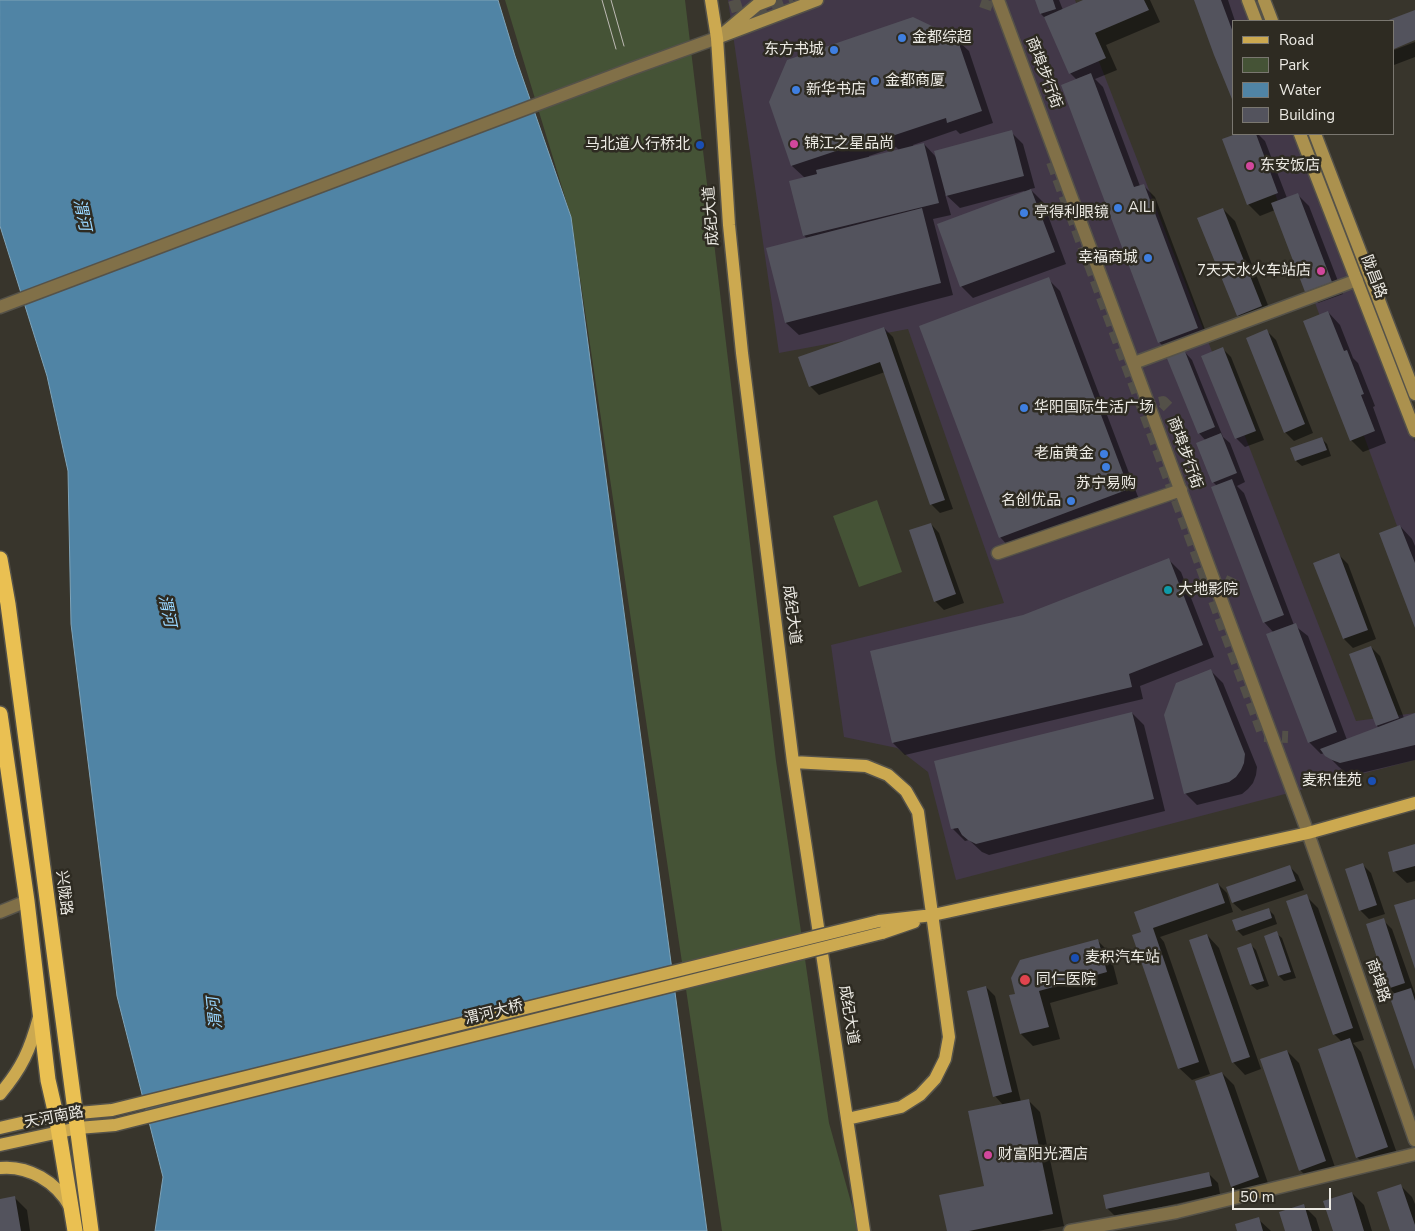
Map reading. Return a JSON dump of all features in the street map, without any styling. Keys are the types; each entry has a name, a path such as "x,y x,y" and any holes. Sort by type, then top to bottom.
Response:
{"highway":[{"name":"兴陇路","path":"0,559 8,604 90,1231"},
{"path":"0,714 27,901 48,1080 56,1115 75,1231"}],"main road":[{"name":"成纪大道","path":"711,0 717,38 729,225 742,353 793,762 864,1231"},
{"path":"717,38 756,5 770,0"},
{"path":"717,38 817,0"},
{"path":"1248,0 1256,20"},
{"path":"1264,0 1272,20"},
{"name":"陇昌路","path":"1300,135 1415,431"},
{"name":"陇昌路","path":"1315,135 1415,394"},
{"path":"793,762 866,766 888,775 906,791 918,812 949,1036 945,1059 935,1078 920,1095 901,1106 848,1119"},
{"path":"881,927 1308,833 1415,803"},
{"name":"渭河大桥","path":"112,1110 881,927"},
{"name":"渭河大桥","path":"114,1125 881,927"},
{"path":"0,1094 26,1057 32,1044 40,1015"},
{"name":"天河南路","path":"0,1145 58,1133 76,1121 112,1110"},
{"name":"天河南路","path":"0,1128 56,1115 76,1121 114,1125"},
{"path":"0,1168 21,1169 39,1176 55,1187 72,1212"}],"street":[{"name":"商埠步行街","path":"998,0 1308,833"},
{"path":"0,307 717,38"},
{"path":"1134,363 1356,280"},
{"path":"998,553 1181,490"},
{"name":"商埠路","path":"1308,833 1415,1140"},
{"path":"0,912 27,901"},
{"path":"1070,1231 1177,1212 1415,1154"}],"shaded area":[{"path":"728,0 1075,0 1356,721 1415,713 1415,760 956,880 928,772 897,748 844,737 831,645 1004,603 908,329 779,353"},
{"path":"1204,0 1256,0 1263,20 1232,20 1232,75"},
{"path":"1253,135 1304,135 1415,442 1415,575"}],"green space":[{"path":"505,0 685,0 776,761 829,1123 859,1231 722,1231 571,217"},
{"path":"877,500 902,572 859,587 833,516"}],"water":[{"name":"渭河","path":"0,0 498,0 515,56 571,217 707,1231 155,1231 163,1177 117,996 71,624 68,471 47,376 0,226"}],"building":[{"path":"1035,0 1053,0 1056,9 1040,14"},
{"path":"1083,0 1144,0 1149,10 1095,33 1106,58 1069,74 1044,17"},
{"path":"1194,0 1221,0 1232,30 1232,99"},
{"path":"1415,10 1415,40 1395,49 1395,20 1389,20"},
{"name":"金都商厦","path":"913,17 957,38 982,111 947,123 946,118 886,138 884,135 791,166 769,102 787,60"},
{"name":"幸福商城","path":"1091,73 1134,187 1144,184 1198,328 1158,343 1061,85"},
{"path":"1012,130 1024,176 946,196 934,151"},
{"name":"东安饭店","path":"1233,135 1256,135 1278,193 1247,205 1222,139"},
{"path":"924,143 939,203 803,236 789,181 817,174 816,170"},
{"path":"1031,189 1055,252 960,287 937,224"},
{"path":"1298,193 1332,282 1305,292 1271,203"},
{"path":"922,208 941,283 785,323 766,248"},
{"path":"1223,208 1262,306 1237,316 1197,218"},
{"name":"华阳国际生活广场","path":"1049,277 1129,489 999,538 919,326"},
{"path":"1328,311 1344,351 1347,350 1364,394 1361,395 1375,431 1350,441 1303,321"},
{"path":"884,327 945,500 930,505 880,362 809,387 798,357"},
{"path":"1267,329 1305,424 1284,433 1246,338"},
{"path":"1223,347 1256,431 1235,439 1201,356"},
{"path":"1184,349 1215,427 1198,434 1166,356"},
{"path":"1221,433 1237,473 1212,483 1196,443"},
{"path":"1322,437 1327,450 1295,461 1290,448"},
{"path":"1232,479 1284,615 1263,623 1211,487"},
{"path":"931,523 956,594 934,602 909,530"},
{"path":"1400,525 1415,563 1415,628 1379,533"},
{"path":"1339,553 1368,630 1343,639 1313,563"},
{"path":"1169,558 1203,645 1129,674 1132,687 892,743 870,651 1023,615"},
{"path":"1296,623 1337,732 1308,743 1266,634"},
{"path":"1371,646 1399,718 1376,726 1349,654"},
{"path":"1211,669 1245,754 1244,763 1236,777 1229,782 1184,794 1164,715 1176,683"},
{"path":"1132,712 1154,799 976,844 962,835 958,828 951,829 934,761"},
{"path":"1415,713 1415,745 1340,763 1325,756 1320,749"},
{"path":"1415,844 1415,866 1393,872 1388,852"},
{"path":"1363,863 1377,905 1359,911 1345,869"},
{"path":"1290,865 1296,881 1232,903 1226,887"},
{"path":"1218,883 1225,903 1153,928 1199,1062 1178,1069 1132,935 1141,932 1134,912"},
{"path":"1307,894 1353,1028 1333,1035 1286,901"},
{"path":"1415,899 1415,969 1394,905"},
{"path":"1269,908 1272,918 1236,931 1232,920"},
{"path":"1384,918 1405,983 1387,989 1366,924"},
{"path":"1277,931 1291,972 1278,976 1264,936"},
{"path":"1207,934 1250,1057 1232,1063 1189,940"},
{"path":"1098,939 1107,972 1039,991 1049,1027 1020,1034 1009,995 1015,994 1011,978 1020,960"},
{"path":"1251,943 1264,981 1250,985 1237,948"},
{"path":"986,986 1012,1092 993,1097 967,991"},
{"path":"1411,988 1415,1001 1415,1070 1389,995"},
{"path":"1350,1038 1388,1147 1356,1158 1318,1049"},
{"path":"1287,1050 1326,1161 1299,1171 1260,1059"},
{"path":"1222,1072 1259,1177 1231,1187 1195,1081"},
{"path":"1029,1099 1053,1214 969,1231 947,1231 939,1195 984,1186 968,1111"},
{"path":"1209,1172 1212,1186 1106,1209 1103,1195"},
{"path":"1401,1184 1415,1225 1415,1231 1390,1231 1377,1192"},
{"path":"1352,1192 1364,1231 1333,1231 1323,1201"},
{"path":"15,1196 21,1231 0,1231 0,1199"},
{"path":"1304,1204 1312,1231 1285,1231 1279,1212"},
{"path":"1259,1217 1263,1231 1237,1231 1235,1224"}],"tunnel":[{"path":"734,0 740,19 793,0"},
{"path":"985,9 988,0"},
{"path":"1052,162 1264,736 1288,737"},
{"path":"1142,407 1163,402 1168,407"},
{"path":"1207,582 1223,580 1234,585"}],"tram line":[{"path":"602,0 616,49"},
{"path":"611,0 624,46"}],"place":[{"name":"金都综超","path":"902,38"},
{"name":"东方书城","path":"834,50"},
{"name":"金都商厦","path":"875,81"},
{"name":"新华书店","path":"796,90"},
{"name":"锦江之星品尚","path":"794,144"},
{"name":"马北道人行桥北","path":"700,145"},
{"name":"东安饭店","path":"1250,166"},
{"name":"AILI","path":"1118,208"},
{"name":"亭得利眼镜","path":"1024,213"},
{"name":"幸福商城","path":"1148,258"},
{"name":"7天天水火车站店","path":"1321,271"},
{"name":"华阳国际生活广场","path":"1024,408"},
{"name":"老庙黄金","path":"1104,454"},
{"name":"苏宁易购","path":"1106,467"},
{"name":"名创优品","path":"1071,501"},
{"name":"大地影院","path":"1168,590"},
{"name":"麦积佳苑","path":"1372,781"},
{"name":"麦积汽车站","path":"1075,958"},
{"name":"同仁医院","path":"1025,980"},
{"name":"财富阳光酒店","path":"988,1155"}]}
